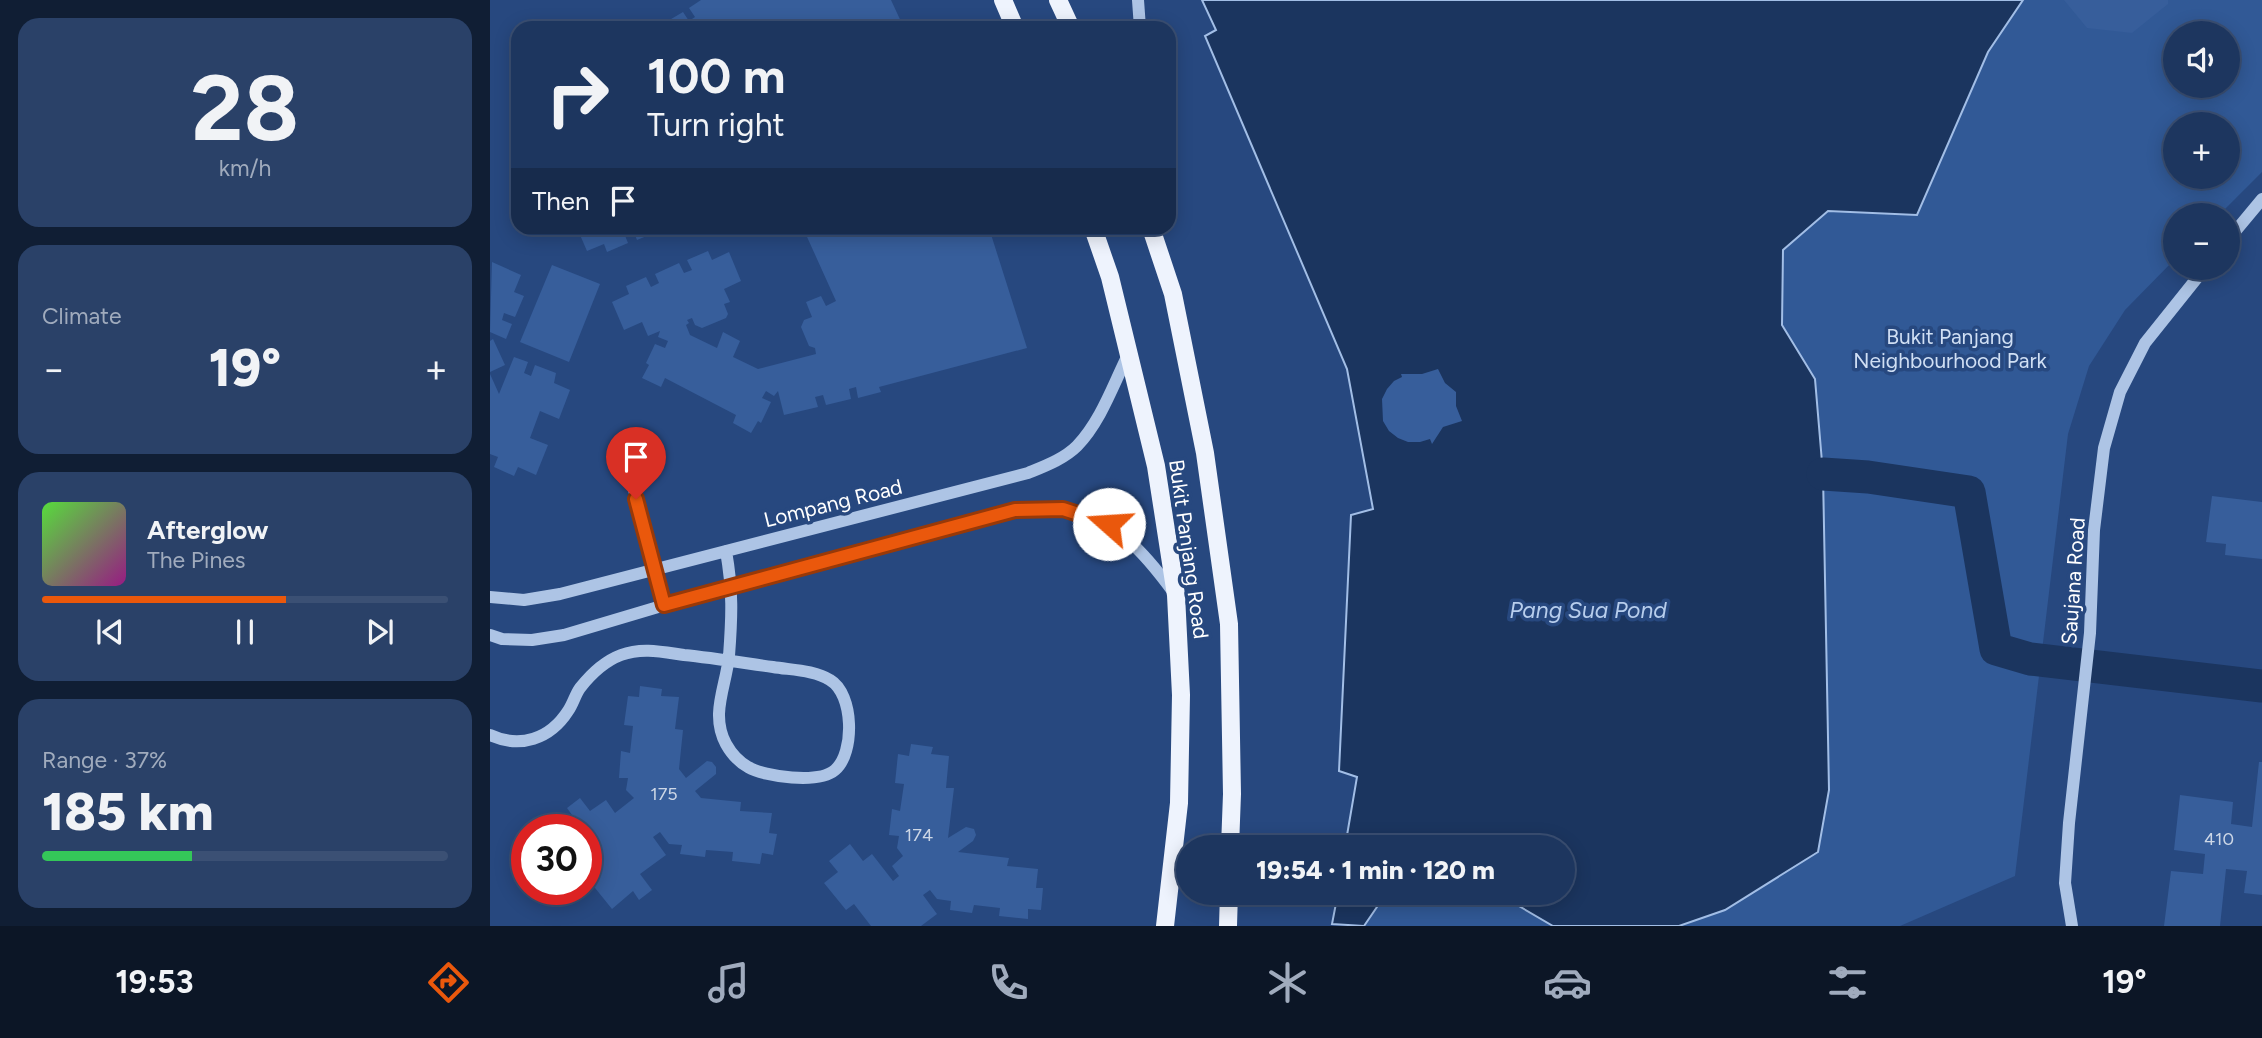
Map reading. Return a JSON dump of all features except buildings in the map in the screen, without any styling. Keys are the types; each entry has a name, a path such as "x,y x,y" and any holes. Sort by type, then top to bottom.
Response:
{"main road":[{"path":"1003,0 1012,21"},
{"path":"1058,0 1068,21"},
{"name":"Bukit Panjang Road","path":"1095,235 1110,277 1156,466 1176,595 1181,695 1179,803 1165,926"},
{"name":"Bukit Panjang Road","path":"1153,235 1173,294 1205,453 1228,624 1230,835"},
{"path":"1228,926 1229,905"}],"street":[{"path":"1138,0 1140,21"},
{"path":"2240,226 2262,199"},
{"name":"Saujana Road","path":"2072,926 2065,883 2069,823 2090,633 2094,530 2104,449 2120,392 2145,343 2196,280"},
{"name":"Lompang Road","path":"490,597 524,600 560,594 1028,473 1056,461 1076,446 1106,402 1128,355"},
{"path":"631,478 664,605"},
{"path":"490,635 502,639 532,640 565,635 732,585 1015,510 1063,509 1109,524 1146,555 1176,595"},
{"path":"490,735 510,743 527,741 546,733 568,711 586,681 607,662 624,654 644,650 729,660 828,678 838,686 849,708 843,761 834,772 809,778 765,773 749,768 736,758 727,745 719,727 718,708 729,660 732,585 726,551"}],"green space":[{"name":"Bukit Panjang Neighbourhood Park","path":"2023,0 2262,0 2262,172 2231,203 2163,203 2163,271 2125,310 2089,366 2068,434 2015,876 1900,926 1679,926 1725,910 1823,474 1815,379 1782,325 1783,250 1828,210 1917,214 1988,52"},
{"path":"1378,905 1517,905 1553,926 1364,926"}],"water":[{"name":"Pang Sua Pond","path":"1202,0 2023,0 1988,52 1917,215 1828,211 1783,250 1782,325 1815,379 1823,474 1829,790 1818,852 1725,910 1679,926 1553,926 1517,905 1575,905 1575,835 1347,835 1357,777 1339,771 1351,515 1373,509 1347,369 1205,36 1216,30"},
{"path":"1336,905 1378,905 1364,926 1332,924"}],"waterway":[{"path":"1823,474 1868,477 1969,492 1996,649 2030,659 2262,686"}],"route":[{"path":"636,499 664,605 1015,510 1063,509 1109,524"}]}
